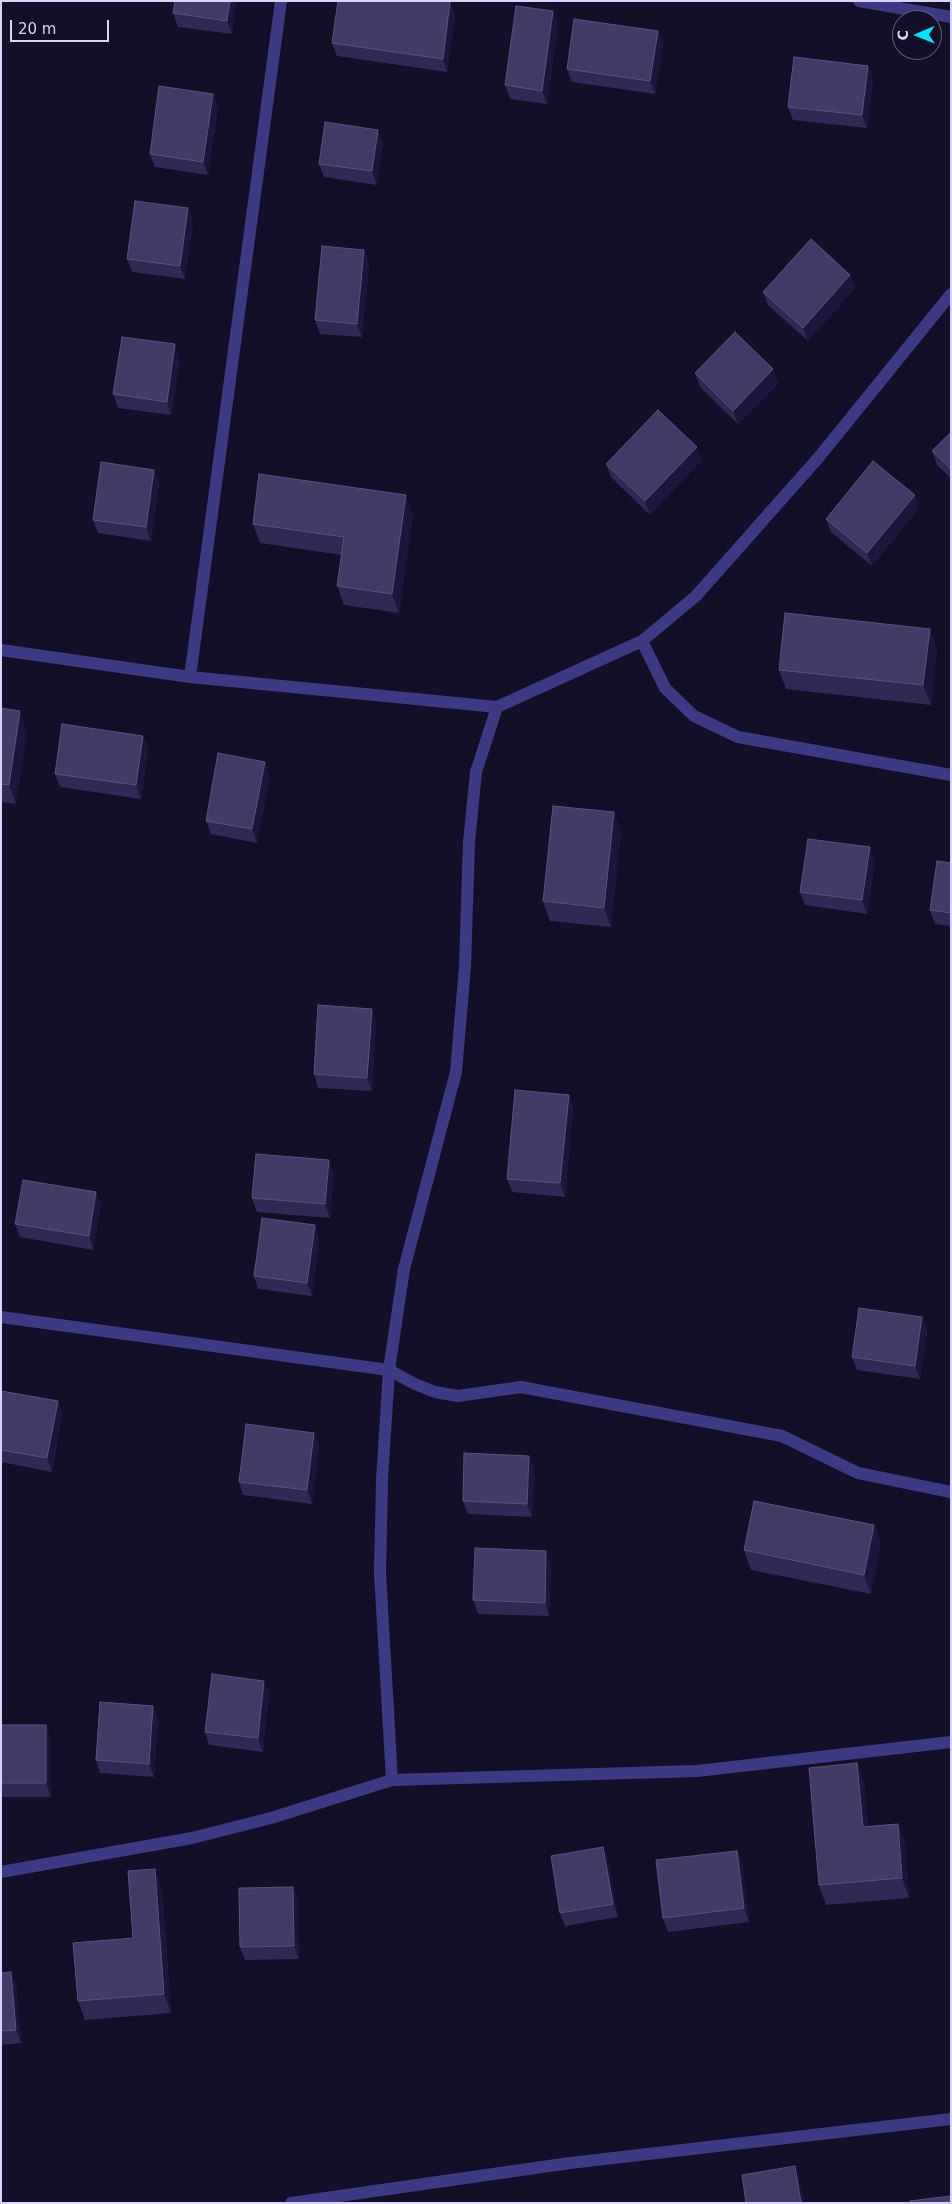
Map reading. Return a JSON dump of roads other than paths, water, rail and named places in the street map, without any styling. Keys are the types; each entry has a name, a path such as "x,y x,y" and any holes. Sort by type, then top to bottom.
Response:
{"street":[{"path":"190,677 280,1"},
{"path":"859,1 951,17"},
{"path":"1,650 190,677 497,707 642,641 703,588 819,457 951,294"},
{"path":"642,641 665,688 670,694 694,716 738,737 951,775"},
{"path":"392,1780 380,1573 382,1480 388,1370 404,1269 456,1072 465,966 469,842 476,772 497,707"},
{"path":"1,1317 388,1370 414,1384 436,1392 458,1396 521,1388 782,1436 858,1473 951,1492"},
{"path":"1,1872 192,1838 271,1818 392,1780 697,1771 951,1742"},
{"path":"291,2203 570,2163 951,2119"}]}
